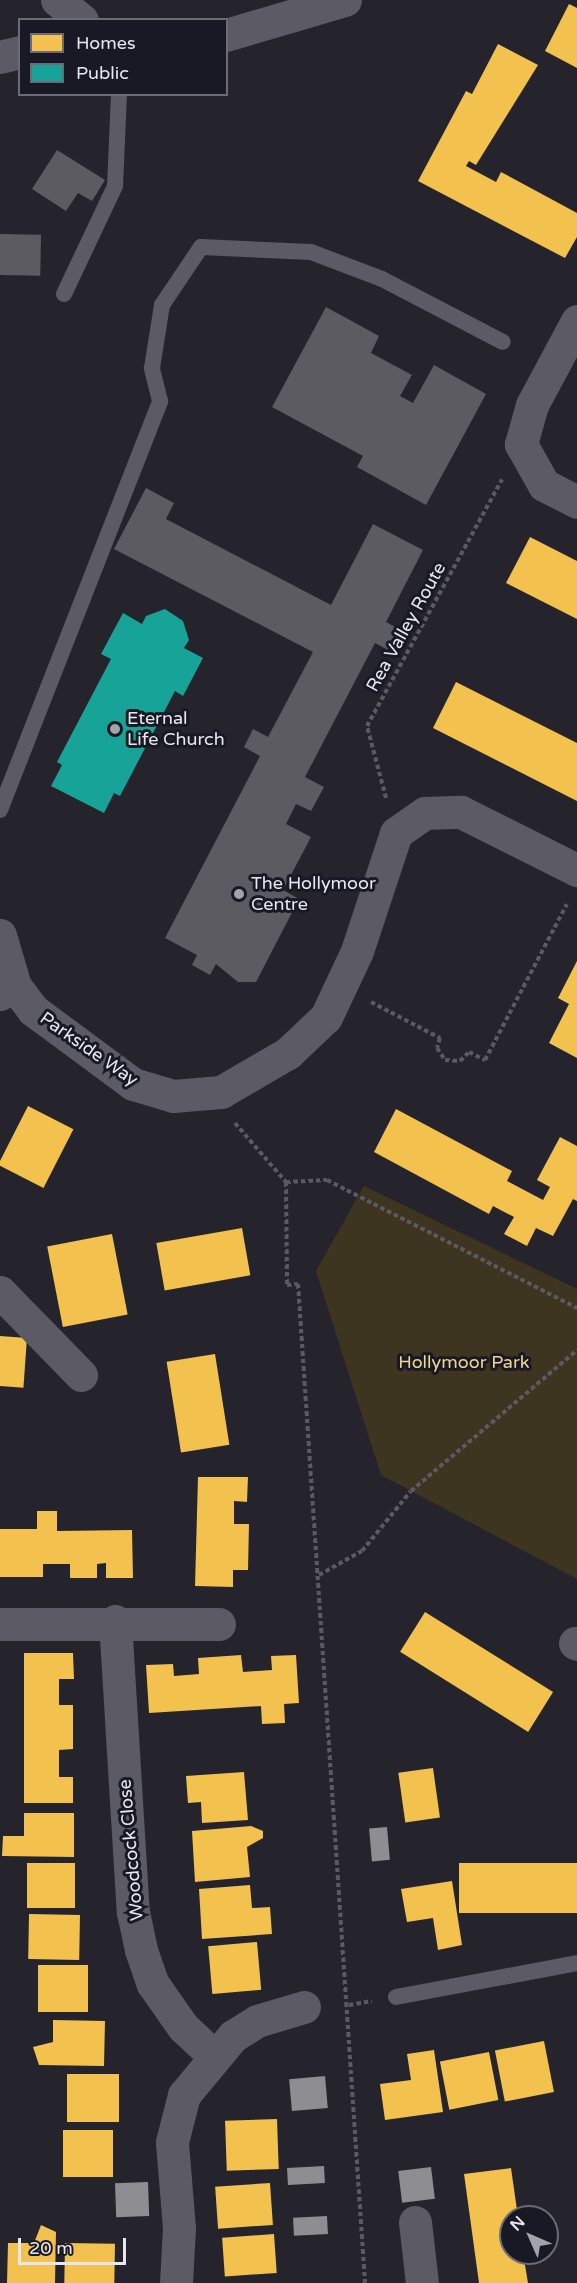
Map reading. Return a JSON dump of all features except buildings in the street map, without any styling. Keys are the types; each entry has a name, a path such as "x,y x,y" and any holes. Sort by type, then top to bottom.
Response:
{"street":[{"path":"57,0 80,18"},
{"path":"228,34 345,0"},
{"path":"0,57 18,52"},
{"path":"577,321 532,405 521,444 544,485 577,502"},
{"path":"396,833 425,813 460,812 574,883"},
{"name":"Parkside Way","path":"8,990 133,1084 173,1096 221,1092 288,1053 326,1017 341,986 396,833"},
{"path":"0,934 8,990"},
{"path":"0,1292 81,1375"},
{"path":"0,1624 115,1621 219,1624"},
{"name":"Woodcock Close","path":"115,1621 133,1912 141,1950 153,1983 183,2027 213,2055"},
{"path":"176,2283 179,2228 172,2142 184,2095 213,2055 256,2021 304,2007"},
{"path":"415,2222 422,2283"}],"lane":[{"path":"64,294 115,186 118,96"},
{"path":"0,810 160,401 152,368 162,305 201,247 311,252 382,279 503,342"},
{"path":"396,1997 577,1963"}],"path":[{"name":"Rea Valley Route","path":"396,833 368,726 521,444"},
{"path":"341,986 440,1038 437,1048 446,1060 460,1061 469,1052 485,1060 574,883"},
{"path":"221,1092 232,1120 286,1182 287,1285 298,1284 365,2283"},
{"path":"286,1182 327,1180 577,1308"},
{"path":"319,1575 362,1551 411,1491 577,1350"}],"green space":[{"name":"Hollymoor Park","path":"364,1186 577,1289 577,1579 381,1475 316,1271"}],"place":[{"name":"Eternal Life Church","path":"115,729"},
{"name":"The Hollymoor Centre","path":"239,894"}]}
